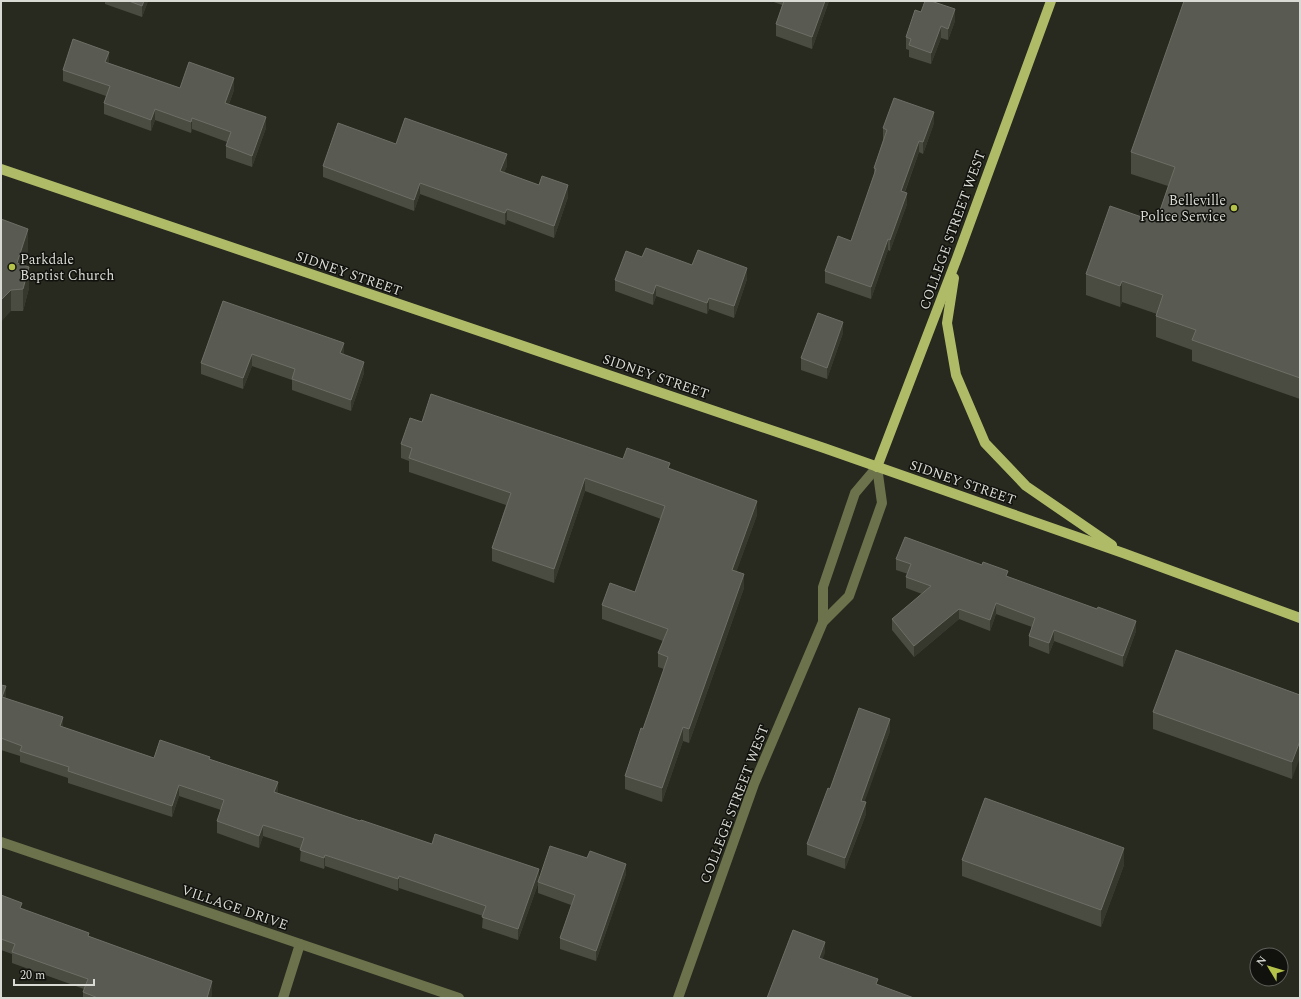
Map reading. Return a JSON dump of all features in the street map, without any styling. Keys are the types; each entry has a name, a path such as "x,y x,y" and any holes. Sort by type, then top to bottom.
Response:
{"main road":[{"name":"COLLEGE STREET WEST","path":"877,467 957,258 1051,1"},
{"name":"SIDNEY STREET","path":"1,169 816,445 1123,553 1300,618"},
{"path":"957,258 947,323 956,375 985,443 1026,486 1123,553"}],"street":[{"name":"COLLEGE STREET WEST","path":"823,622 823,587 855,493 877,467"},
{"name":"COLLEGE STREET WEST","path":"678,998 754,784 823,622 849,596 882,503 877,467"},
{"name":"VILLAGE DRIVE","path":"1,842 459,998"},
{"path":"283,998 300,944"}],"building":[{"path":"129,1 144,1 142,6"},
{"path":"784,1 825,1 812,37 776,24"},
{"path":"925,1 931,1 955,9 948,29 941,26 931,53 909,45 911,39 906,37 915,10 921,12"},
{"name":"Belleville Police Service","path":"1184,1 1300,1 1300,378 1192,340 1196,330 1156,316 1163,295 1122,281 1120,286 1086,274 1110,206 1156,222 1175,167 1131,152"},
{"path":"73,39 109,52 105,62 180,88 189,62 234,78 225,103 266,117 252,156 226,146 231,132 192,118 191,122 155,109 151,120 104,103 110,86 63,70"},
{"path":"894,98 934,112 923,142 919,141 901,191 907,193 890,240 888,239 871,287 825,271 838,236 851,241 876,169 874,168 887,130 883,128"},
{"path":"405,118 507,154 500,171 539,185 542,176 568,185 554,226 507,209 505,213 420,183 414,200 323,166 338,123 396,144"},
{"path":"1,219 28,229 17,263 29,267 23,289 11,290 1,300"},
{"path":"646,248 692,265 698,250 747,268 734,306 709,298 707,303 656,285 653,294 615,280 626,251 642,257"},
{"path":"223,301 344,343 340,353 364,362 351,400 292,379 295,369 252,354 243,378 201,363"},
{"path":"818,313 843,322 827,368 801,358"},
{"path":"431,394 623,459 627,448 670,463 668,468 757,501 732,570 744,574 689,729 683,727 662,788 625,776 641,728 643,729 668,657 658,653 668,629 602,605 610,583 635,592 665,506 585,478 554,569 492,548 511,493 409,458 412,448 401,444 410,418 422,422"},
{"path":"905,537 982,565 983,562 1008,571 1006,576 1097,609 1098,607 1136,621 1123,656 1054,630 1049,643 1029,636 1035,618 996,603 990,620 959,609 914,646 892,619 931,586 906,577 911,564 896,559"},
{"path":"1176,650 1300,695 1300,741 1292,762 1153,712"},
{"path":"1,685 6,686 2,697 63,717 60,726 154,758 160,740 210,757 209,759 278,782 274,792 432,844 435,834 539,869 518,929 482,917 486,906 399,876 398,879 325,855 324,858 300,850 304,838 263,825 259,836 217,821 224,800 179,785 172,806 68,771 69,767 20,751 22,746 1,738"},
{"path":"859,708 890,719 861,801 866,802 845,858 807,844 828,788 830,789"},
{"path":"985,798 1124,848 1101,910 962,860"},
{"path":"550,846 587,858 590,851 626,864 596,951 560,938 575,895 538,882"},
{"path":"1,895 22,903 20,908 89,933 88,936 212,981 207,998 98,998 83,992 88,979 12,952 15,944 1,939"},
{"path":"793,930 825,942 819,958 878,979 876,984 914,998 767,998"}],"place":[{"name":"Belleville Police Service","path":"1234,208"},
{"name":"Parkdale Baptist Church","path":"12,267"}]}
